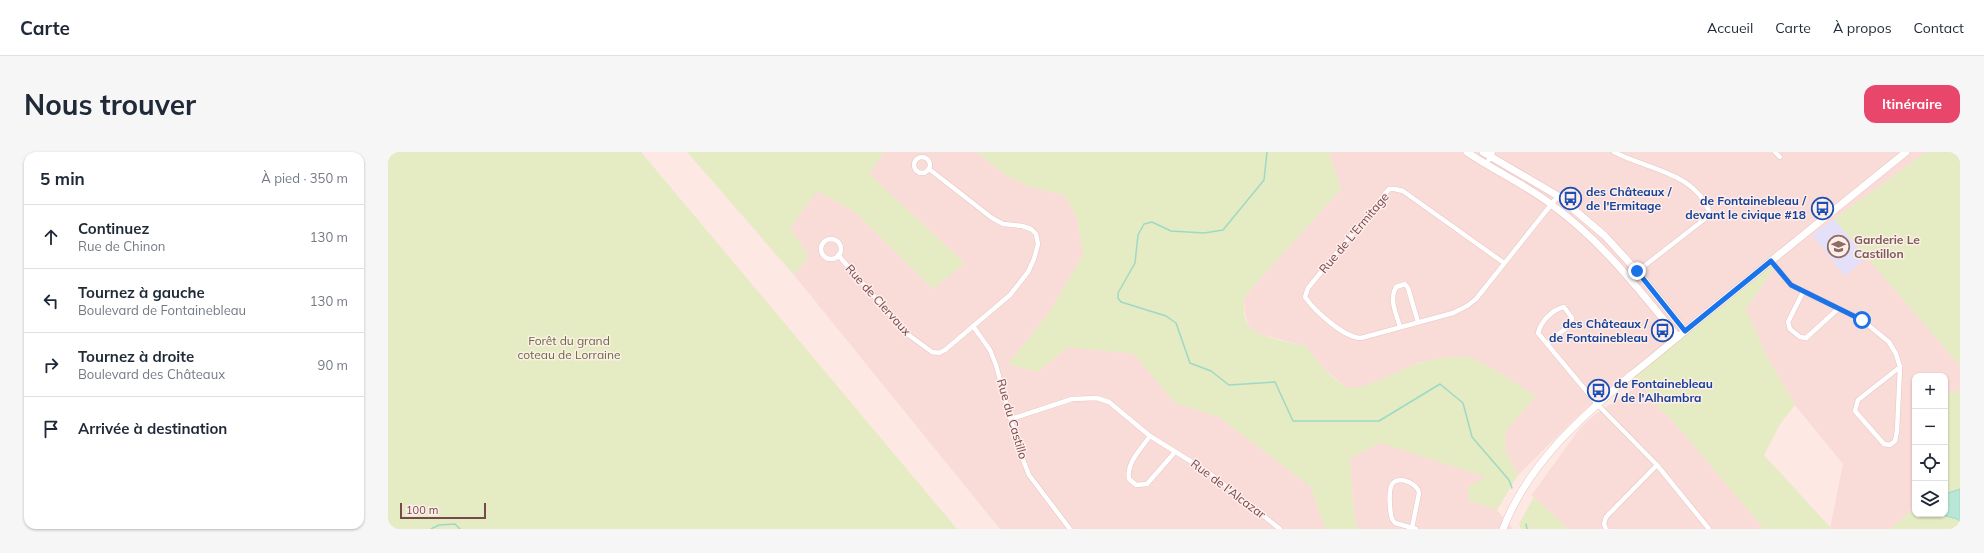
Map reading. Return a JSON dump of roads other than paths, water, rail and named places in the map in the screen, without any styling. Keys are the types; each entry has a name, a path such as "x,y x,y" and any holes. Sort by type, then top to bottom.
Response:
{"street":[{"path":"1467,152 1552,204 1594,240 1630,278 1678,337"},
{"path":"1483,152 1492,154 1558,196 1605,236 1637,271 1685,331"},
{"path":"1614,152 1682,180 1694,188 1706,203 1709,211 1706,218 1630,278"},
{"path":"1775,152 1780,157"},
{"path":"1503,529 1521,493 1543,460 1565,434 1597,404 1906,152"},
{"path":"1486,165 1492,154"},
{"name":"Rue de Clervaux","path":"838,256 906,333 932,352 939,353 945,350 1010,295 1028,272 1038,244 1036,234 1030,229 1022,226 1003,224 992,218 929,169"},
{"name":"Rue de L'Ermitage","path":"1504,263 1403,191 1395,188 1389,189 1308,288 1305,297 1309,303 1343,332 1353,338 1361,338 1453,313 1467,306 1476,299 1558,196"},
{"name":"Rue de Clervaux","path":"830,239 839,243 841,250 838,256 830,259 824,256 822,250 824,242 830,239"},
{"path":"1771,261 1791,285 1872,326 1890,342 1900,367 1895,441 1890,445 1884,444 1855,411 1855,406 1858,400 1900,367"},
{"path":"1400,327 1393,301 1393,293 1396,287 1405,284 1408,288 1418,322"},
{"path":"1803,292 1788,322 1790,329 1800,337 1806,338 1839,308"},
{"path":"1547,344 1572,323 1572,318 1564,307 1555,310 1539,326 1538,333 1547,344 1597,404 1656,465 1708,529"},
{"name":"Rue du Castillo","path":"973,326 990,350 996,365 1018,447 1029,475 1070,529"},
{"name":"Rue de l'Alcazar","path":"1011,419 1072,399 1097,398 1109,402 1150,436 1196,463 1280,529"},
{"path":"1150,436 1131,464 1128,472 1129,479 1136,485 1147,484 1175,452"},
{"path":"1606,529 1604,524 1606,517 1656,465"},
{"path":"1397,481 1411,483 1419,489 1414,528 1395,523 1390,515 1390,489 1391,485 1397,481"}],"water":[{"path":"1960,489 1960,522 1957,519 1948,516 1948,493"}],"waterway":[{"path":"1267,152 1264,180 1223,230 1204,233 1171,231 1152,222 1144,224 1138,235 1135,263 1118,293 1118,298 1121,302 1166,316 1176,323 1190,363 1211,371 1229,385 1275,382 1293,421 1379,421 1440,384 1463,403 1472,437 1509,480 1512,488"},
{"path":"431,529 439,525 455,524 460,529"},
{"path":"1526,524 1527,529"}],"place":[{"name":"des Châteaux / de l'Ermitage","path":"1570,199"},
{"name":"de Fontainebleau / devant le civique #18","path":"1822,208"},
{"name":"Garderie Le Castillon","path":"1839,247"},
{"name":"des Châteaux / de Fontainebleau","path":"1663,331"},
{"name":"de Fontainebleau / de l'Alhambra","path":"1598,391"}],"park label":[{"name":"Forêt du grand coteau de Lorraine","path":"569,348"}]}
